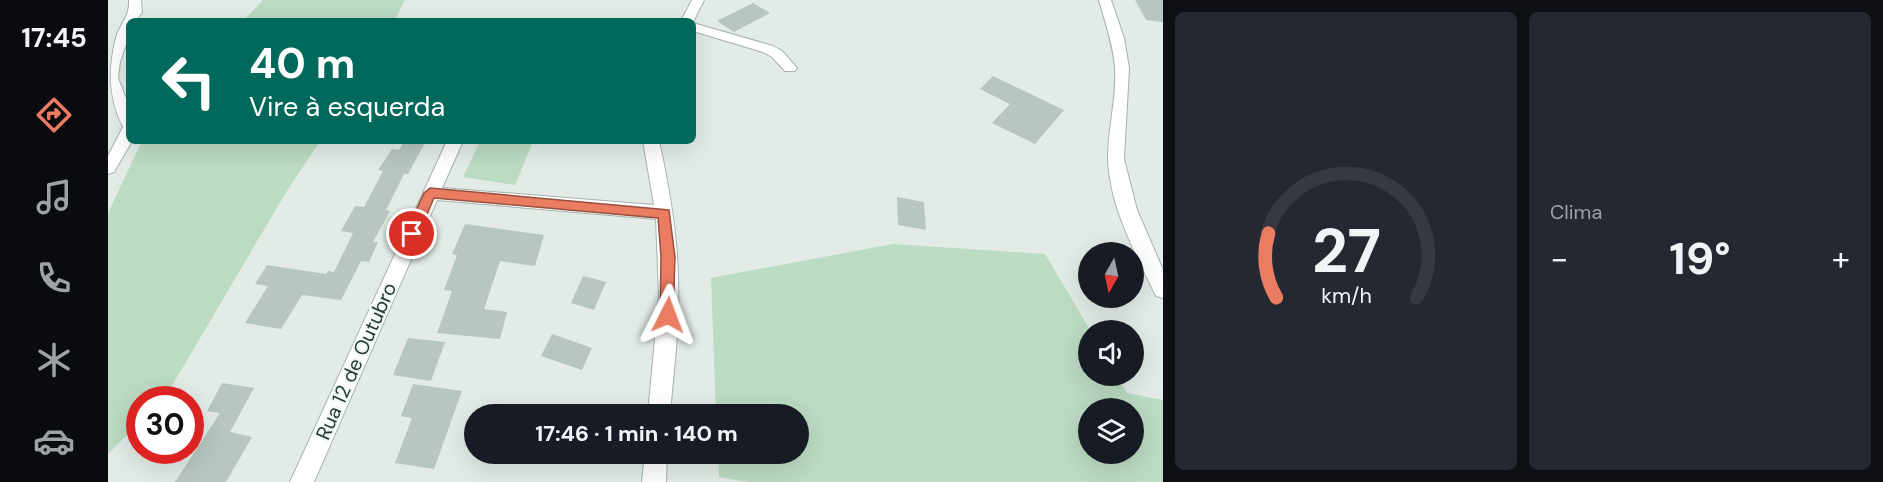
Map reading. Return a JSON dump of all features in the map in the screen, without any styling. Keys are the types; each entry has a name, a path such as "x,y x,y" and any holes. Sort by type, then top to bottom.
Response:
{"street":[{"path":"132,18 136,12 135,0"},
{"path":"689,18 699,0"},
{"path":"1105,0 1117,39 1122,68 1116,159 1118,173 1131,221 1163,290"},
{"path":"696,28 768,49 777,54 789,68"},
{"path":"126,29 116,46 111,84 126,113"},
{"path":"108,168 126,137"},
{"name":"Rua 12 de Outubro","path":"302,482 453,144"},
{"path":"652,144 664,213 669,296 661,404"},
{"path":"430,193 664,213"},
{"path":"654,482 655,464"}],"green space":[{"path":"263,0 405,0 396,18 246,18"},
{"path":"141,144 318,144 288,189 172,386 126,386 126,436 108,454 108,213"},
{"path":"479,144 532,144 515,185 463,177"},
{"path":"893,244 1045,254 1084,320 1078,320 1078,386 1123,386 1127,393 1163,400 1163,482 747,482 719,477 718,464 809,464 809,404 716,404 711,278"}],"building":[{"path":"1135,0 1163,0 1163,22 1146,20"},
{"path":"753,3 770,13 734,32 717,21"},
{"path":"993,76 1064,110 1035,144 992,123 1010,104 980,89"},
{"path":"402,144 424,144 408,174 404,174 386,210 390,211 373,242 378,242 369,262 361,261 341,300 302,295 281,329 245,323 268,286 255,284 267,265 326,274 328,271 334,272 353,233 341,231 355,206 364,207 383,171 378,170 392,149 399,150"},
{"path":"897,197 924,202 926,230 898,225"},
{"path":"465,224 544,235 535,266 500,261 484,309 507,312 500,339 437,333 452,291 444,290 457,255 452,254"},
{"path":"583,276 606,282 594,310 571,303"},
{"path":"552,334 592,348 582,370 541,356"},
{"path":"408,338 445,342 431,381 393,375"},
{"path":"222,383 254,388 230,432 252,437 226,482 175,482 187,464 204,464 204,438 220,413 207,411"},
{"path":"413,384 462,391 434,469 395,463 412,418 401,416"}],"route":[{"path":"412,234 430,193 664,213 668,257 668,315"}]}
